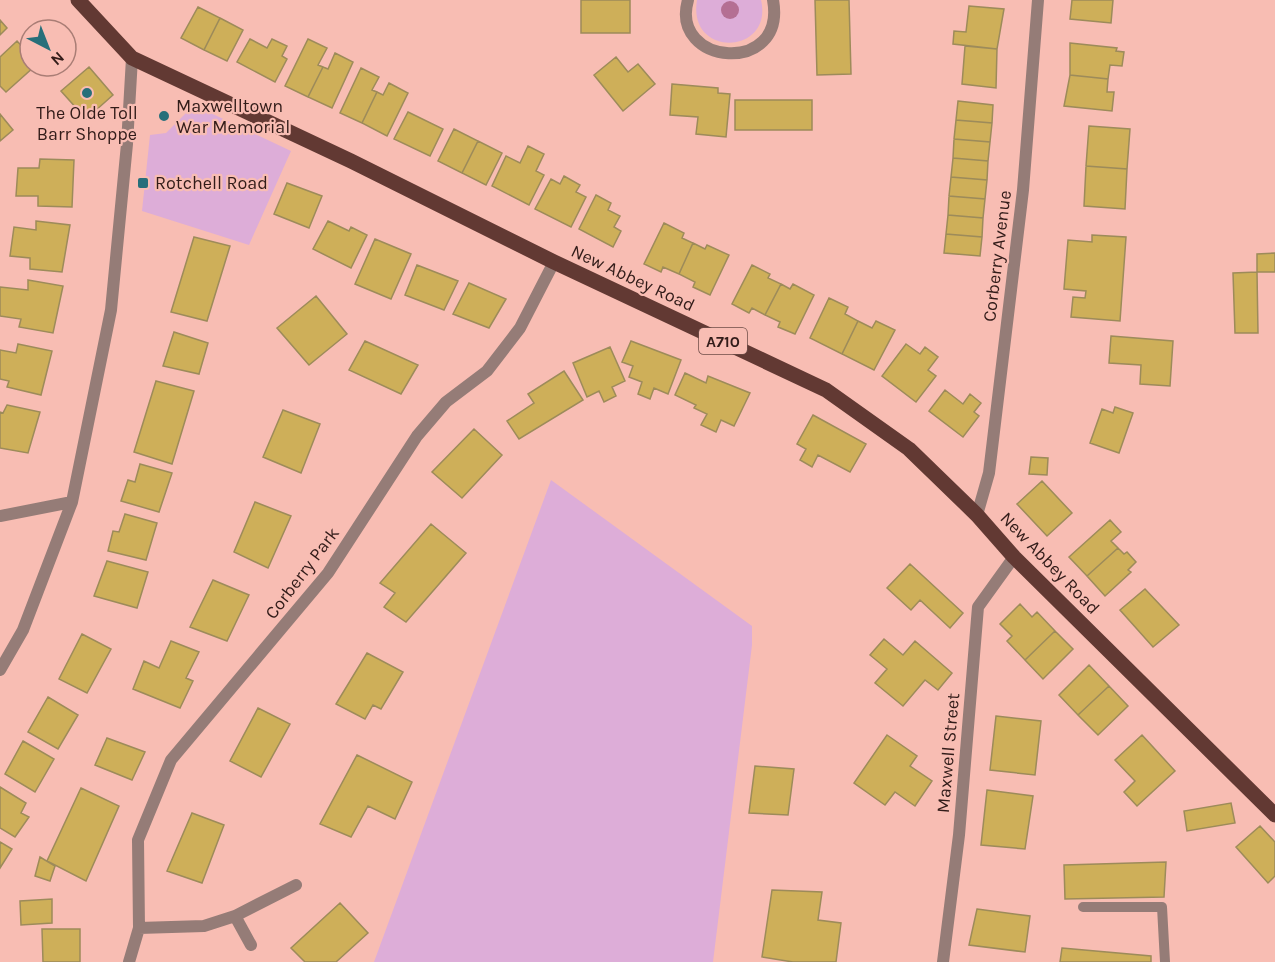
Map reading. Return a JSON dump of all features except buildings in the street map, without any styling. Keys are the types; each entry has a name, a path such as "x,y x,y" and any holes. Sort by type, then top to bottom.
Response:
{"main road":[{"name":"New Abbey Road","path":"78,0 132,58 351,161 554,262 826,390 909,449 977,515 1014,557 1275,815"}],"street":[{"path":"688,0 687,19 692,33 709,48 730,55 745,52 758,45 767,35 773,22 773,0"},
{"name":"Corberry Avenue","path":"977,515 989,473 1022,202 1038,0"},
{"path":"0,670 23,630 72,502 111,310 127,144 132,58"},
{"name":"Corberry Park","path":"129,962 139,927 138,840 171,760 328,573 417,436 446,402 487,371 520,328 554,262"},
{"path":"0,516 72,502"},
{"name":"Maxwell Street","path":"944,962 959,835 978,607 1014,557"},
{"path":"139,927 204,926 235,916 296,885"},
{"path":"235,916 251,945"}],"lane":[{"path":"1083,907 1162,907 1165,962"}],"shaded area":[{"path":"697,0 761,0 762,18 755,32 744,40 730,43 716,40 705,33 697,19"},
{"path":"194,105 291,151 249,245 142,211 150,135 166,133"},
{"path":"551,480 752,626 752,645 713,962 374,962"}],"place":[{"name":"The Olde Toll Barr Shoppe","path":"87,93"},
{"name":"Maxwelltown War Memorial","path":"164,116"},
{"name":"Rotchell Road","path":"143,183"}]}
